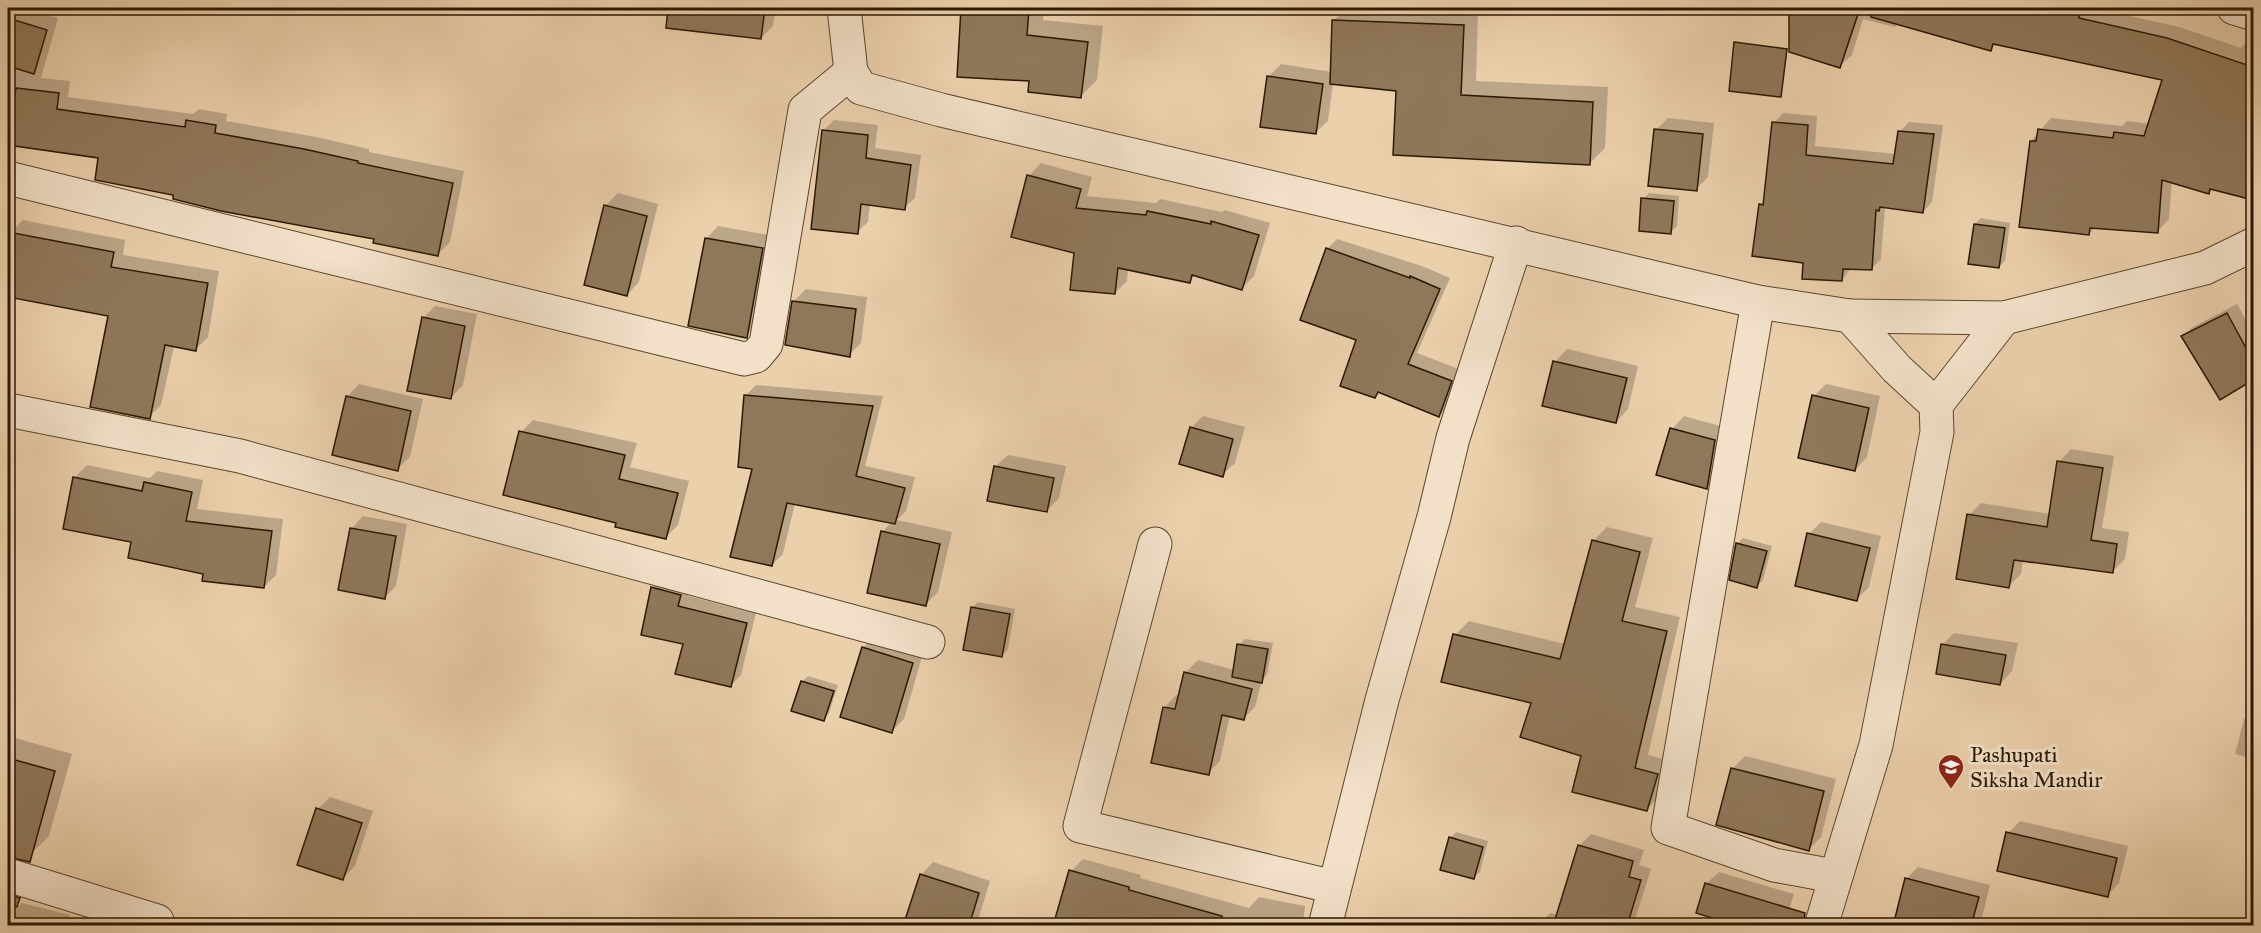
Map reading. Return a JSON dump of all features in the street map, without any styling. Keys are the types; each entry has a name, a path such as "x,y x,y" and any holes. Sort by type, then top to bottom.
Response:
{"street":[{"path":"844,8 851,72 861,88 941,110 1516,243 1758,302 1850,316 2004,318 2205,268 2253,244"},
{"path":"2234,8 2253,14"},
{"path":"8,178 744,359 756,356 766,344 806,110 851,72"},
{"path":"1325,926 1382,700 1434,517 1453,438 1516,243"},
{"path":"1758,302 1668,828 1774,866 1834,876"},
{"path":"1850,316 1897,369 1936,405"},
{"path":"1821,926 1834,876 1876,745 1937,432 1936,405 2004,318"},
{"path":"8,410 240,456 928,642"},
{"path":"1155,543 1080,826 1334,887"},
{"path":"8,875 101,902 157,921 159,926"}],"building":[{"path":"668,8 765,8 761,39 666,28"},
{"path":"961,8 1029,8 1027,35 1088,42 1081,98 1028,92 1029,81 957,77"},
{"path":"1789,8 1860,8 1840,68 1789,52"},
{"path":"1872,8 2081,8 2079,18 2167,38 2253,67 2253,200 2210,189 2209,194 2162,180 2158,233 2090,228 2089,235 2019,227 2030,141 2036,141 2038,129 2113,138 2114,132 2144,136 2162,80 1993,44 1991,51 1871,17"},
{"path":"8,18 47,30 34,74 8,66"},
{"path":"1332,20 1464,25 1461,95 1593,102 1590,165 1393,155 1396,91 1330,84"},
{"path":"1734,42 1787,49 1781,97 1729,91"},
{"path":"1267,76 1323,84 1316,134 1260,127"},
{"path":"16,88 59,93 57,109 185,127 186,120 216,125 215,133 304,149 453,183 438,256 373,243 374,239 221,211 173,199 173,195 95,180 98,158 8,145"},
{"path":"1772,122 1808,125 1806,155 1893,164 1898,131 1934,134 1923,213 1880,207 1879,211 1876,210 1872,270 1843,269 1842,281 1802,279 1803,263 1752,256 1759,204 1763,205"},
{"path":"1654,129 1703,134 1697,191 1648,186"},
{"path":"822,130 868,135 866,158 911,165 905,210 861,204 858,234 811,229"},
{"path":"1027,175 1081,189 1076,208 1146,215 1147,211 1211,224 1211,221 1259,235 1242,290 1192,275 1190,283 1118,268 1115,294 1070,290 1074,253 1011,237"},
{"path":"1641,198 1674,201 1671,234 1639,231"},
{"path":"604,205 647,216 627,296 584,285"},
{"path":"1974,224 2005,228 1999,268 1968,264"},
{"path":"8,232 114,252 111,267 208,283 196,351 165,345 150,419 90,407 108,316 8,297"},
{"path":"705,238 763,248 747,338 688,326"},
{"path":"1326,248 1410,278 1410,276 1440,289 1408,364 1452,381 1439,417 1378,392 1375,398 1340,386 1356,340 1300,320"},
{"path":"792,301 856,309 850,357 785,345"},
{"path":"2227,313 2253,361 2253,380 2220,400 2181,336"},
{"path":"422,317 465,326 451,399 407,391"},
{"path":"1553,361 1627,378 1616,423 1542,406"},
{"path":"744,395 873,406 856,476 905,488 895,524 787,503 772,566 730,557 752,469 738,467"},
{"path":"1812,395 1869,408 1855,471 1798,458"},
{"path":"346,396 411,411 398,471 332,455"},
{"path":"1190,427 1233,439 1223,477 1179,464"},
{"path":"1670,428 1715,440 1707,489 1656,475"},
{"path":"519,431 625,455 619,479 678,493 666,539 615,527 616,523 503,495"},
{"path":"2057,461 2103,468 2091,540 2117,544 2113,573 2014,560 2009,588 1956,579 1967,514 2047,527"},
{"path":"994,466 1054,478 1047,512 987,501"},
{"path":"73,477 142,491 144,482 192,492 186,521 272,531 264,588 202,581 203,574 128,558 131,542 63,529"},
{"path":"350,528 396,536 385,599 338,590"},
{"path":"881,531 940,544 926,606 867,593"},
{"path":"1807,533 1870,548 1857,601 1795,586"},
{"path":"1592,540 1640,552 1622,621 1667,631 1635,768 1658,774 1647,811 1572,792 1581,756 1520,737 1531,703 1441,682 1453,634 1560,659"},
{"path":"1736,543 1767,551 1757,588 1729,580"},
{"path":"651,587 681,595 678,606 747,623 731,687 675,674 683,644 641,635"},
{"path":"971,607 1010,614 1002,657 963,650"},
{"path":"1237,644 1268,649 1262,683 1232,677"},
{"path":"1941,644 2006,655 2000,685 1936,674"},
{"path":"862,647 913,663 892,733 840,717"},
{"path":"1184,672 1252,689 1244,720 1222,715 1209,775 1151,763 1163,707 1175,709"},
{"path":"801,681 834,691 824,721 791,711"},
{"path":"8,758 55,771 30,862 8,857"},
{"path":"1731,768 1824,791 1809,851 1716,825"},
{"path":"316,808 362,823 343,880 297,865"},
{"path":"2006,832 2117,858 2108,897 1997,871"},
{"path":"1449,837 1483,847 1474,879 1440,870"},
{"path":"1578,845 1633,861 1629,877 1641,880 1627,926 1553,926"},
{"path":"1069,870 1129,887 1129,890 1222,916 1221,926 1053,926"},
{"path":"920,874 979,893 969,926 903,926"},
{"path":"1905,878 1979,897 1971,926 1893,926"},
{"path":"1705,883 1805,913 1803,926 1738,926 1696,913"},
{"path":"8,894 20,898 17,907 8,906"}],"place":[{"name":"Pashupati Siksha Mandir","path":"1951,790"}]}
